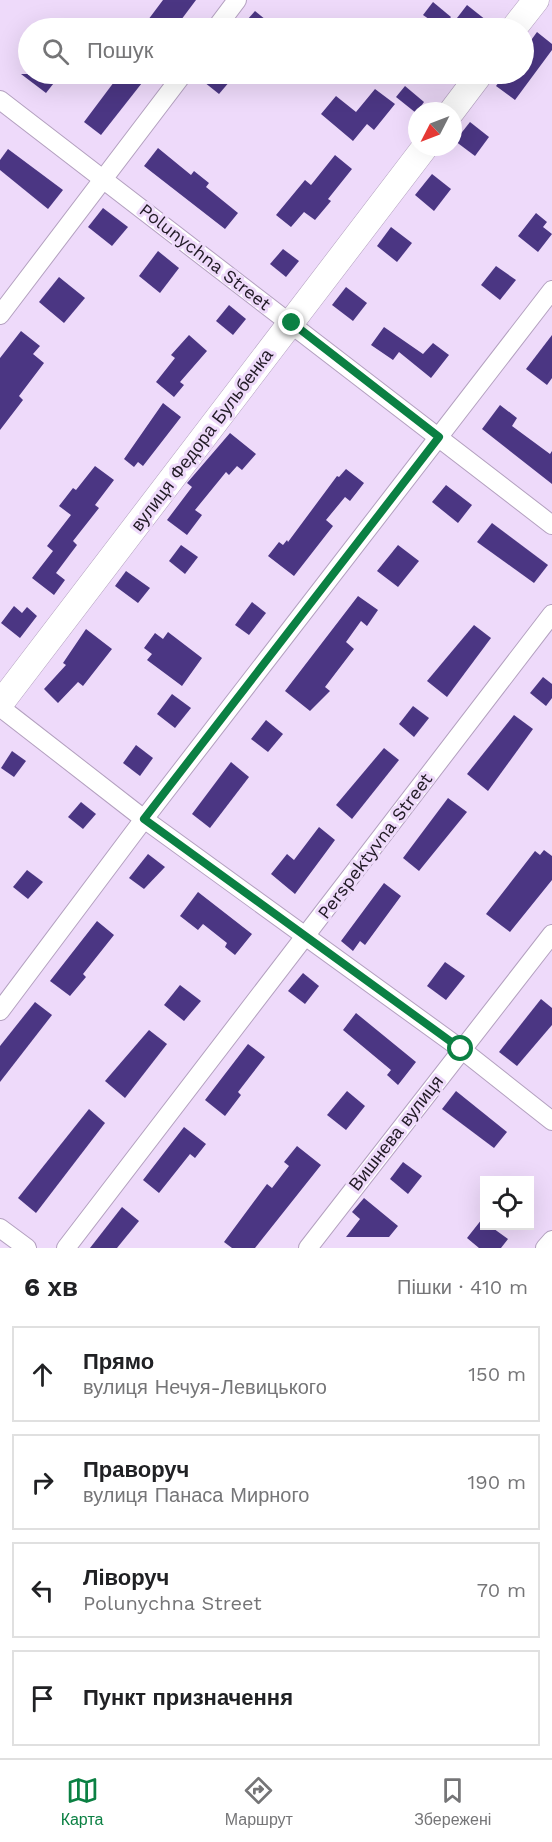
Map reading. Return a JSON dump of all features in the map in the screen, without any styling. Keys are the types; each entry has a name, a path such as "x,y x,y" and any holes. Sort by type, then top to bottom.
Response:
{"street":[{"path":"224,18 237,0"},
{"path":"522,18 536,0"},
{"path":"0,315 175,84"},
{"path":"459,102 472,84"},
{"name":"Polunychna Street","path":"0,100 552,525"},
{"name":"вулиця Федора Бульбенка","path":"0,706 418,156"},
{"path":"0,1011 144,819 552,290"},
{"name":"Perspektyvna Street","path":"66,1248 552,614"},
{"path":"0,706 144,819 461,1049 552,1121"},
{"name":"Вишнева вулиця","path":"308,1248 552,934"},
{"path":"0,1228 27,1248"},
{"path":"545,1248 552,1240"}],"building":[{"path":"163,0 196,0 182,18 150,18"},
{"path":"433,2 451,17 427,18 423,15"},
{"path":"467,5 483,18 457,18"},
{"path":"255,11 264,18 249,18"},
{"path":"537,32 552,44 552,50 534,74 534,36"},
{"path":"34,84 53,84 46,93"},
{"path":"112,84 141,84 101,135 84,122"},
{"path":"206,84 228,84 219,94"},
{"path":"498,84 527,84 515,100 496,86"},
{"path":"405,86 424,102 408,102 408,107 396,97"},
{"path":"375,89 395,104 374,130 367,124 353,141 321,114 336,96 356,112"},
{"path":"470,122 489,137 475,156 462,146 462,132"},
{"path":"158,148 191,175 194,171 209,183 206,187 238,213 225,229 144,166"},
{"path":"8,149 63,190 48,209 0,170 0,160"},
{"path":"335,155 352,169 328,199 331,201 315,220 304,212 291,227 276,215 305,180 311,185"},
{"path":"432,174 451,189 434,211 415,195"},
{"path":"103,208 128,227 112,246 88,227"},
{"path":"536,213 547,222 543,227 552,234 538,252 518,236"},
{"path":"391,227 412,243 397,262 377,246"},
{"path":"283,249 299,261 286,277 270,264"},
{"path":"158,251 179,268 160,293 139,276"},
{"path":"496,266 516,280 500,300 481,285"},
{"path":"59,277 85,298 64,323 39,302"},
{"path":"346,287 367,303 353,321 332,305"},
{"path":"229,305 246,319 233,335 216,321"},
{"path":"384,327 423,354 433,343 449,355 431,378 399,352 393,360 371,345"},
{"path":"21,331 40,346 33,354 44,363 19,396 23,400 0,430 0,358"},
{"path":"189,335 207,351 180,382 184,385 174,397 156,382 175,358 171,355"},
{"path":"552,335 552,378 547,385 526,369"},
{"path":"163,403 181,417 143,466 138,462 134,467 124,459"},
{"path":"500,405 517,418 512,426 550,454 552,451 552,484 482,429"},
{"path":"230,433 256,454 242,470 237,466 229,475 226,472 195,510 202,515 187,535 167,520 192,487 187,483"},
{"path":"95,466 114,480 95,505 99,508 73,541 77,545 56,573 65,580 54,595 32,578 53,551 47,546 71,515 59,506 73,488 76,490"},
{"path":"346,469 364,483 350,501 345,497 326,520 333,526 294,576 268,556 279,542 283,545 287,540 288,542 337,476 339,477"},
{"path":"446,485 472,505 458,523 432,502"},
{"path":"492,523 548,565 534,583 477,542"},
{"path":"181,545 198,557 185,574 169,561"},
{"path":"398,545 419,561 398,587 377,571"},
{"path":"126,571 150,588 138,603 115,586"},
{"path":"358,596 378,610 367,626 361,621 346,642 354,649 325,687 330,691 310,711 285,691"},
{"path":"252,602 266,613 249,635 235,625"},
{"path":"14,606 22,613 27,607 37,616 20,638 1,623"},
{"path":"474,625 491,638 447,697 427,681"},
{"path":"86,629 112,649 83,686 78,682 58,703 44,689 66,665 63,663"},
{"path":"168,632 202,658 182,686 147,660 152,654 144,648 155,633 163,639"},
{"path":"543,677 552,684 552,698 546,706 530,693"},
{"path":"172,694 191,708 175,728 157,714"},
{"path":"413,706 429,718 414,737 399,724"},
{"path":"514,715 533,729 488,791 467,774"},
{"path":"266,720 283,734 268,752 251,739"},
{"path":"136,745 153,758 140,776 123,763"},
{"path":"384,748 399,760 352,819 336,805"},
{"path":"12,751 26,761 14,777 1,768"},
{"path":"231,762 249,777 210,828 192,814"},
{"path":"448,798 467,812 419,871 403,858"},
{"path":"81,802 96,814 83,829 68,817"},
{"path":"319,827 335,840 295,894 271,874 287,854 294,860"},
{"path":"544,850 552,856 552,880 510,932 486,914 535,851 540,855"},
{"path":"148,854 165,867 144,889 129,878"},
{"path":"27,870 43,882 28,899 13,887"},
{"path":"384,883 401,896 365,945 360,941 353,951 341,941"},
{"path":"198,892 252,934 235,955 225,947 227,943 203,924 198,930 180,916"},
{"path":"97,921 114,935 83,974 86,977 70,996 50,981"},
{"path":"445,962 465,976 446,1000 427,986"},
{"path":"303,973 319,986 305,1004 288,991"},
{"path":"180,985 201,1001 184,1021 164,1005"},
{"path":"541,999 552,1008 552,1025 517,1066 499,1052"},
{"path":"35,1002 52,1015 0,1082 0,1046"},
{"path":"356,1013 416,1062 398,1085 387,1075 391,1070 343,1030"},
{"path":"149,1030 167,1044 125,1098 105,1081"},
{"path":"248,1044 265,1057 238,1092 241,1095 225,1116 205,1100"},
{"path":"347,1091 365,1106 346,1130 327,1115"},
{"path":"456,1091 507,1132 494,1148 442,1109"},
{"path":"89,1109 105,1123 36,1213 18,1198"},
{"path":"184,1127 206,1144 195,1158 190,1154 159,1193 143,1180"},
{"path":"297,1146 321,1165 255,1248 232,1248 224,1242 267,1184 272,1188 289,1166 284,1162"},
{"path":"403,1162 422,1176 408,1194 390,1179"},
{"path":"364,1198 398,1226 389,1237 346,1237 360,1219 352,1212"},
{"path":"122,1207 139,1221 117,1248 90,1248"},
{"path":"480,1222 480,1230 496,1230 508,1239 501,1248 479,1248 467,1238"}],"route":[{"path":"292,323 439,437 144,819 461,1049"}]}
